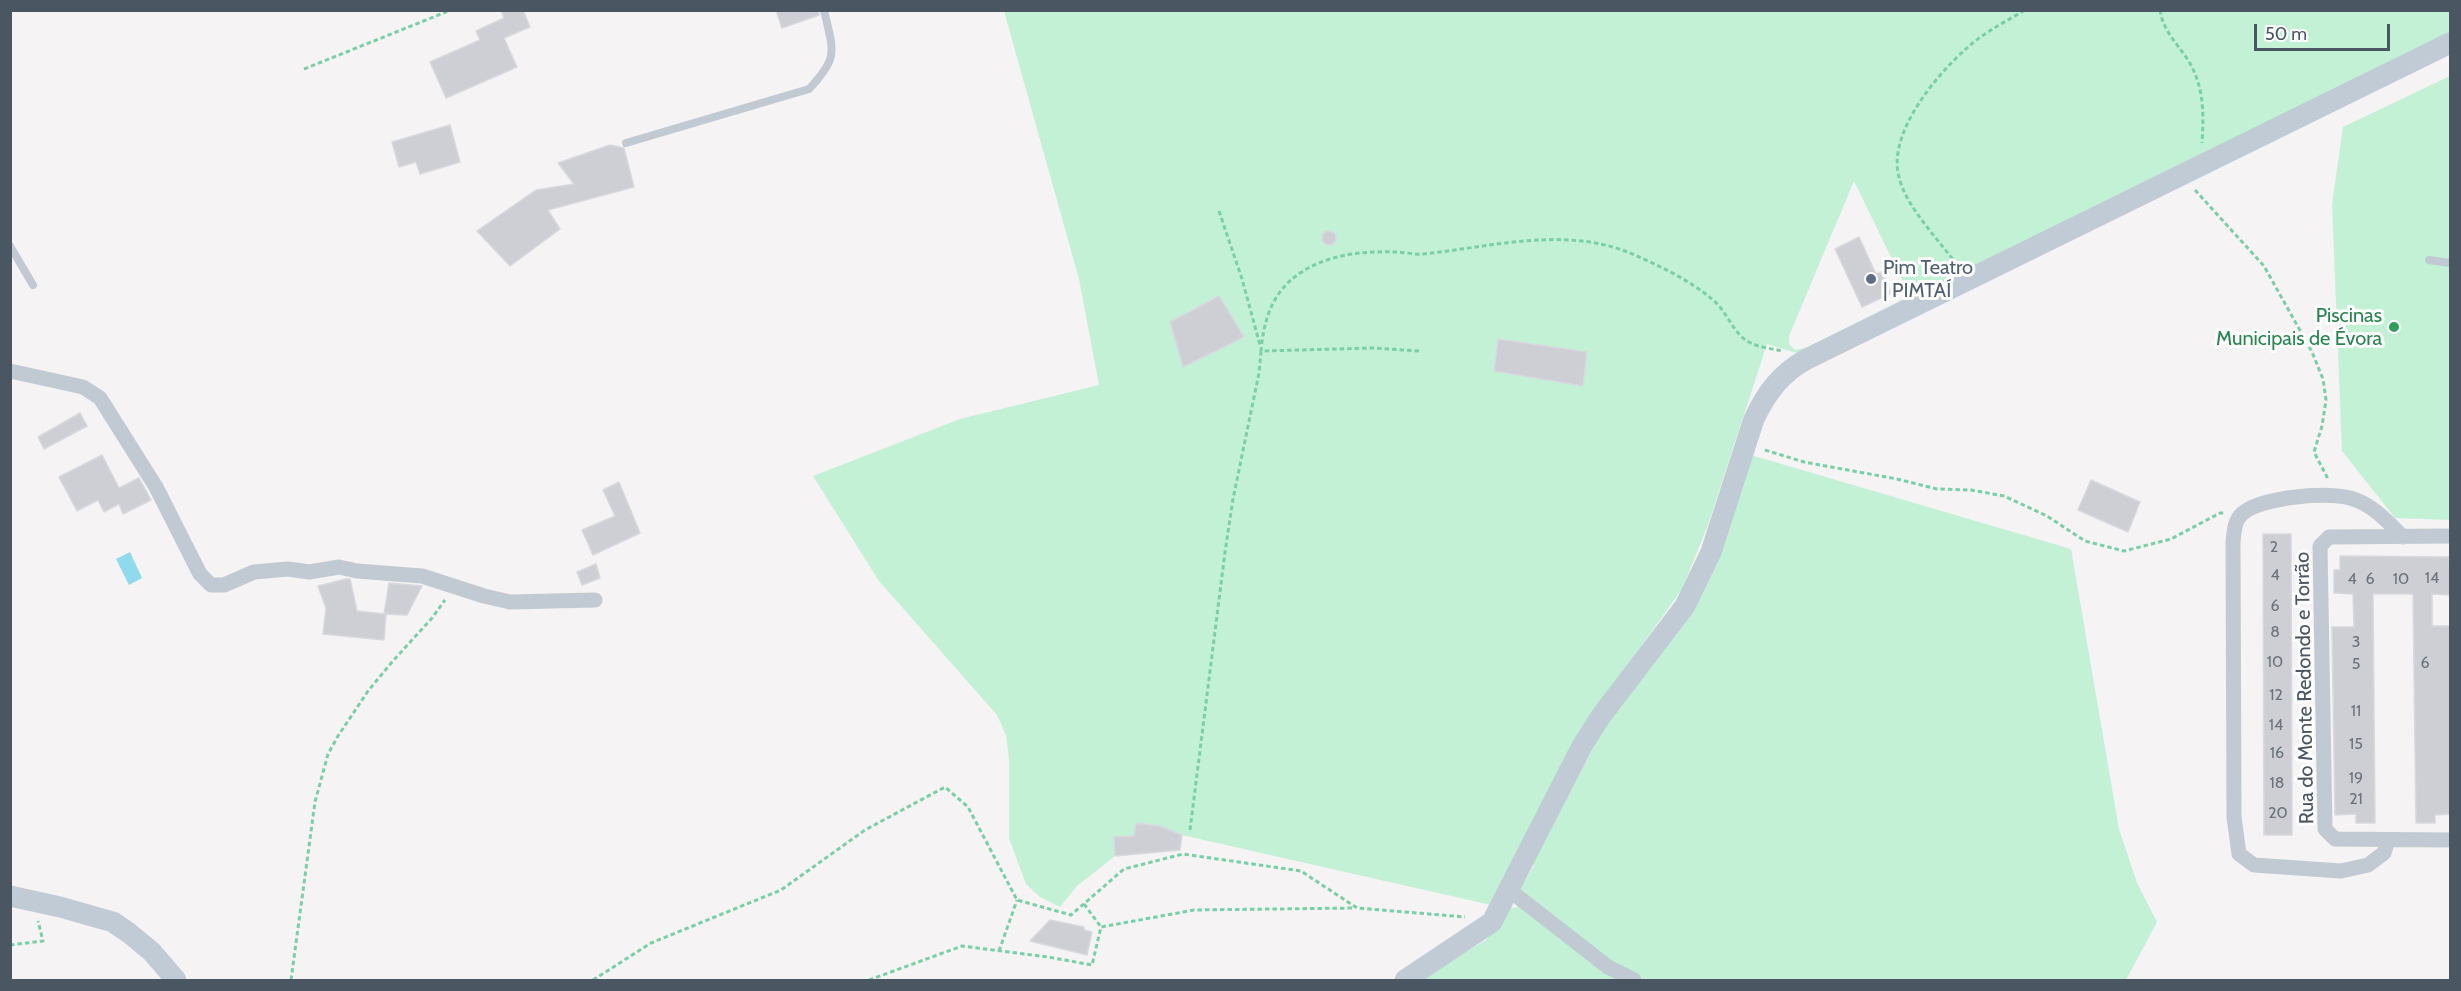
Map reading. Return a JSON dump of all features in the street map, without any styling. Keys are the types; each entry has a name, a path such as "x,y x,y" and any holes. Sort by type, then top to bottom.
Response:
{"street":[{"path":"1406,981 1492,922 1582,746 1601,716 1685,606 1711,552 1759,410 1773,386 1784,373 1807,359 2451,43"},
{"path":"10,371 83,387 100,398 156,487 200,574 211,585 224,585 254,572 288,570 309,572 339,567 357,572 409,573 510,602 595,600"},
{"path":"2451,536 2403,537 2365,504 2353,498 2314,495 2257,507 2241,515 2236,525 2233,543 2234,817 2239,854 2254,865 2341,871 2368,865 2384,853 2388,840 2451,840"},
{"name":"Rua do Monte Redondo e Torrão","path":"2388,840 2335,839 2325,829 2320,546 2329,537 2403,537"},
{"path":"1508,889 1608,967 1634,981"},
{"path":"10,896 112,922 152,952 176,981"}],"lane":[{"path":"626,143 809,89 827,70 833,51 824,10"},
{"path":"10,246 33,285"},
{"path":"2429,260 2451,263"}],"path":[{"path":"303,69 446,12 445,10"},
{"path":"1969,281 1905,192 1896,168 1899,143 1909,121 1925,96 1955,58 1968,46 2025,10"},
{"path":"2160,10 2168,33 2189,62 2202,96 2201,149 2188,173 2264,266 2312,352 2323,380 2326,400 2322,426 2314,452 2334,495"},
{"path":"1219,210 1245,290 1261,351"},
{"path":"1190,830 1225,552 1233,499 1257,384 1266,318 1276,296 1300,273 1331,258 1347,254 1376,252 1421,254 1483,245 1572,238 1604,243 1663,269 1713,300 1727,315 1740,336 1749,342 1807,359"},
{"path":"1261,351 1373,348 1419,351"},
{"path":"1746,444 1804,462 1897,479 1937,489 1971,490 2004,496 2047,516 2085,541 2124,551 2171,539 2220,513 2241,515"},
{"path":"291,981 315,802 328,754 368,692 438,611 452,585"},
{"path":"593,981 651,943 781,890 865,830 945,787 968,807 1017,900 1071,915 1124,869 1183,854 1300,871 1357,908"},
{"path":"999,951 1017,900"},
{"path":"869,981 962,946 1092,965 1101,927 1084,904"},
{"path":"1101,927 1194,910 1357,908 1464,916 1492,922"},
{"path":"10,945 43,941 38,921"}],"green space":[{"path":"1004,11 2450,11 2450,33 1800,354 1767,344 1708,525 1682,589 1606,695 1491,905 1182,835 1180,850 1115,856 1077,886 1060,907 1040,897 1026,884 1009,838 1009,759 1006,735 997,715 879,581 813,476 960,419 1099,385 1079,279","holes":["1854,181 1910,296 1806,348 1795,350 1789,344 1789,336"]},
{"name":"Piscinas Municipais de Évora","path":"2450,76 2450,520 2395,518 2342,451 2332,204 2343,127"},
{"path":"1751,455 2071,549 2119,829 2137,883 2157,922 2126,980 1417,980 1486,940 1510,907 1516,908 1525,893 1520,889 1534,865 1532,860 1569,787 1636,679"}],"water":[{"path":"130,552 142,578 129,585 116,559"}],"building":[{"path":"501,10 523,10 530,27 504,38 517,67 446,98 430,62 480,40 476,31 504,18"},
{"path":"776,10 818,10 819,15 782,28"},
{"path":"450,125 460,162 420,174 416,162 399,167 392,142"},
{"path":"610,145 624,148 634,187 548,210 560,229 510,266 477,231 536,190 574,184 558,163"},
{"path":"1326,231 1332,231 1336,238 1332,245 1326,245 1322,241 1322,235"},
{"path":"1859,237 1876,274 1881,272 1892,293 1862,307 1835,249"},
{"path":"1219,296 1244,337 1183,367 1170,322"},
{"path":"1498,339 1587,352 1583,386 1494,371"},
{"path":"80,413 87,426 44,449 38,437"},
{"path":"102,455 119,488 139,478 151,500 123,514 119,504 104,512 98,500 77,511 59,477"},
{"path":"2091,480 2140,502 2128,532 2078,510"},
{"path":"619,482 640,533 593,555 582,530 615,516 603,490"},
{"path":"2263,534 2291,534 2292,835 2264,835"},
{"path":"2340,556 2449,557 2451,595 2432,594 2432,626 2450,626 2451,814 2435,815 2435,823 2416,823 2413,594 2373,594 2375,823 2356,823 2356,814 2335,815 2332,627 2354,627 2353,594 2334,593 2334,570 2340,570"},
{"path":"596,564 600,578 582,585 577,572"},
{"path":"350,579 357,611 384,614 389,583 422,586 407,615 386,614 384,640 323,634 326,608 318,586"},
{"path":"1136,823 1160,826 1182,835 1180,850 1115,856 1114,837 1134,836"},
{"path":"1050,920 1084,927 1084,930 1092,932 1087,955 1030,941"}],"place":[{"name":"Pim Teatro | PIMTAÍ","path":"1871,279"},
{"name":"Piscinas Municipais de Évora","path":"2394,327"}]}
